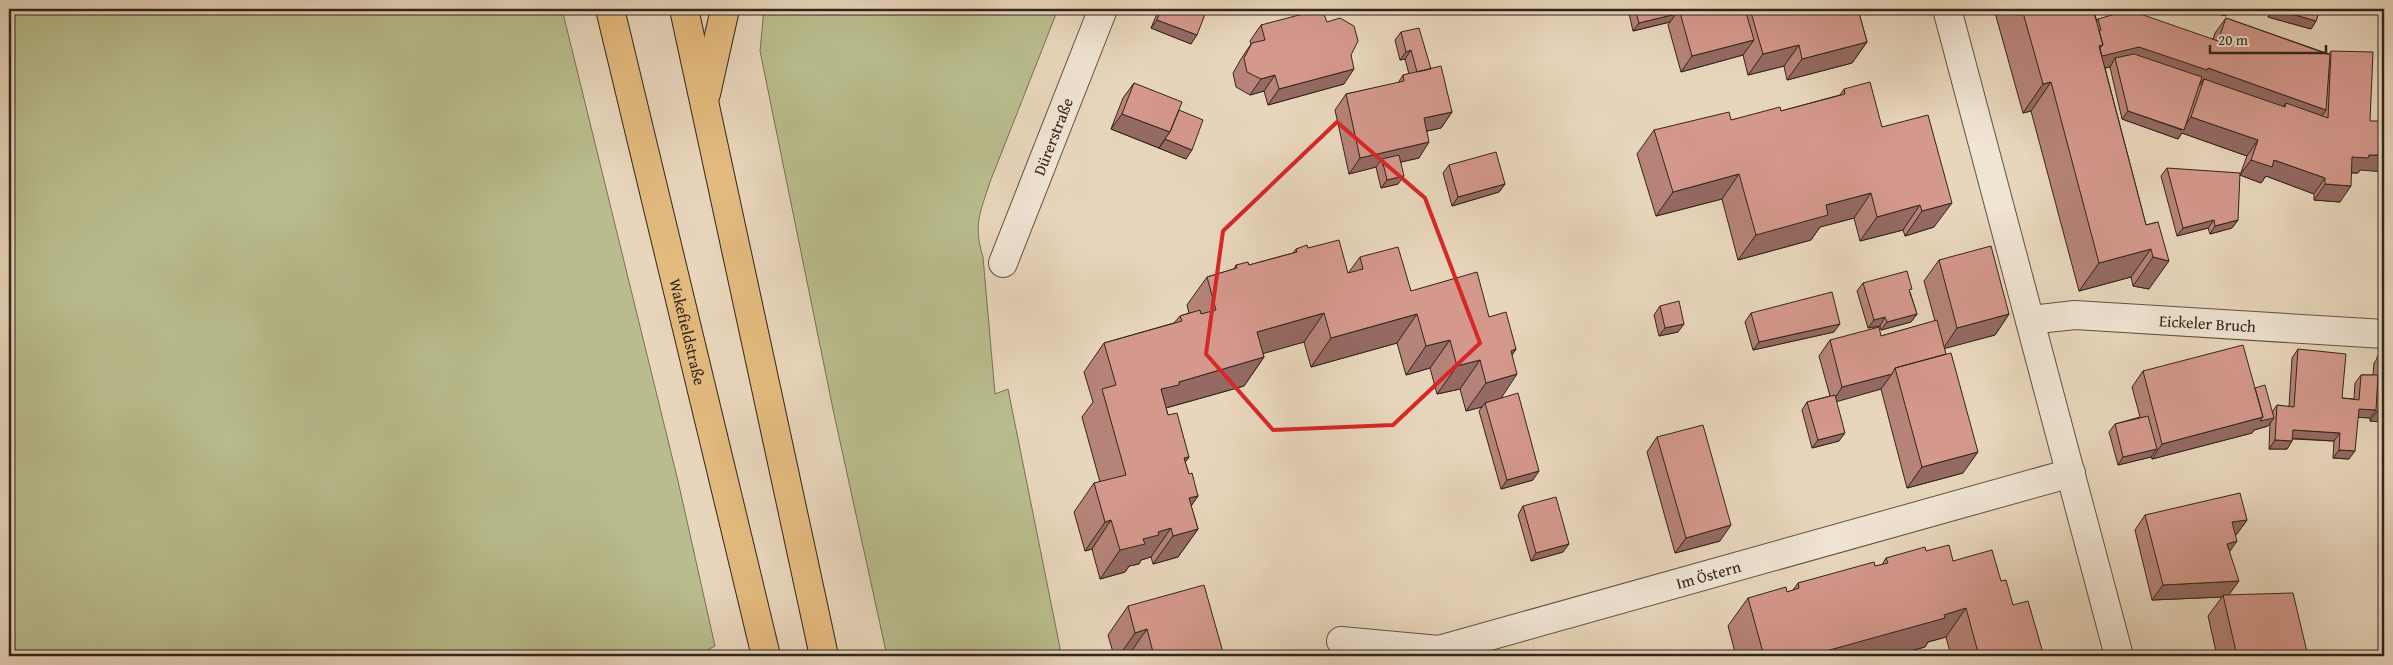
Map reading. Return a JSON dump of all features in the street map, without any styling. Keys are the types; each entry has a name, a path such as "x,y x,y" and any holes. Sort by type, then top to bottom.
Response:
{"main road":[{"name":"Wakefieldstraße","path":"610,9 766,656"},
{"path":"684,9 824,656"},
{"path":"704,102 725,9"}],"street":[{"name":"Dürerstraße","path":"1003,263 1103,9"},
{"path":"1947,9 2119,656"},
{"name":"Eickeler Bruch","path":"2030,320 2075,315 2384,334"},
{"name":"Im Östern","path":"1341,641 1439,650 2071,473"}],"highlighted area":[{"path":"1337,122 1425,198 1480,343 1393,425 1273,430 1206,354 1223,231"}],"green space":[{"path":"9,9 562,9 678,481 715,646 696,656 9,656"},
{"path":"764,9 1058,9 990,182 979,219 978,236 983,257 995,394 1008,389 1060,648 1058,656 887,656 834,414 760,51"}],"building":[{"path":"1161,9 1207,9 1197,35 1157,20"},
{"path":"1322,9 1327,22 1340,18 1354,26 1358,41 1351,55 1354,69 1279,89 1275,75 1261,79 1247,72 1244,58 1252,43 1265,40 1261,25"},
{"path":"1635,9 1679,9 1676,14 1639,23"},
{"path":"1679,9 1745,9 1754,40 1692,56"},
{"path":"1750,9 1858,9 1867,42 1802,59 1799,45 1763,54"},
{"path":"2022,9 2093,9 2103,45 2099,46 2146,225 2158,222 2169,261 2153,257 2151,249 2099,263 2051,82 2043,84"},
{"path":"2275,9 2320,9 2316,21"},
{"path":"2129,10 2218,41 2226,18 2330,55 2326,110 2208,68 2207,70 2139,47 2102,56 2100,48 2103,45 2098,19"},
{"path":"1419,28 1431,69 1417,72 1411,50 1406,52 1401,32"},
{"path":"2331,51 2373,52 2370,121 2384,121 2384,155 2369,155 2368,158 2352,157 2351,186 2325,184 2325,178 2274,160 2272,167 2251,160 2258,140 2191,117 2204,79 2285,107 2286,103 2328,118"},
{"path":"2134,54 2202,77 2184,130 2128,111 2115,58"},
{"path":"1441,66 1452,112 1424,118 1429,142 1360,158 1346,94 1404,81 1403,75"},
{"path":"1870,82 1882,127 1928,115 1952,203 1922,211 1920,205 1877,217 1871,193 1826,205 1828,215 1756,235 1739,174 1673,192 1654,130 1729,112 1731,120 1780,107 1781,111 1845,94 1844,89"},
{"path":"1134,83 1182,102 1170,132 1122,114"},
{"path":"1179,110 1203,120 1192,150 1165,139"},
{"path":"1496,152 1505,184 1458,197 1449,165"},
{"path":"1399,155 1404,176 1387,180 1382,159"},
{"path":"2167,168 2240,173 2238,220 2215,226 2214,220 2183,228"},
{"path":"1339,240 1348,273 1363,269 1360,257 1398,247 1411,291 1477,272 1489,317 1506,312 1516,349 1511,351 1517,374 1486,383 1480,360 1457,366 1450,340 1426,346 1417,314 1331,338 1324,313 1257,332 1264,357 1179,382 1179,385 1161,389 1168,415 1177,413 1189,457 1184,458 1189,474 1192,473 1198,496 1189,498 1198,529 1173,536 1171,528 1158,532 1159,535 1143,539 1145,544 1120,550 1111,520 1105,522 1094,483 1126,475 1102,389 1116,385 1104,343 1182,321 1180,316 1200,310 1201,314 1216,310 1207,277 1237,268 1236,265 1248,262 1249,265 1297,252 1296,249 1307,245 1308,248"},
{"path":"1991,246 2009,314 1957,328 1939,260"},
{"path":"1907,271 1912,289 1909,290 1917,314 1887,322 1885,317 1874,320 1863,283"},
{"path":"1832,292 1840,324 1759,342 1751,313"},
{"path":"1679,301 1684,324 1665,328 1660,306"},
{"path":"1937,320 1946,354 1895,368 1892,374 1842,387 1830,340 1879,327 1881,336"},
{"path":"2243,345 2263,417 2162,444 2143,371"},
{"path":"2298,349 2346,354 2342,398 2359,400 2361,375 2378,375 2376,410 2359,409 2355,451 2339,450 2340,433 2293,430 2292,441 2275,440 2277,405 2294,407"},
{"path":"1951,353 1978,452 1922,467 1895,368"},
{"path":"2384,356 2384,406 2381,406"},
{"path":"2265,385 2274,418 2260,421 2263,417 2255,388"},
{"path":"1518,393 1539,471 1507,480 1485,403"},
{"path":"1835,395 1845,433 1818,440 1807,402"},
{"path":"2148,416 2157,449 2123,457 2115,424"},
{"path":"1703,425 1731,525 1686,538 1657,437"},
{"path":"2240,493 2247,520 2232,522 2237,541 2227,544 2239,581 2163,585 2145,515"},
{"path":"1556,497 1569,544 1536,553 1523,506"},
{"path":"1949,545 1953,561 1992,550 2001,581 2006,580 2013,605 2028,601 2043,653 2054,650 2056,656 1979,656 1966,608 1944,615 1945,618 1808,656 1764,656 1748,598 1786,587 1787,592 1799,588 1798,583 1874,562 1875,566 1888,563 1886,558 1925,547 1926,551"},
{"path":"1204,585 1224,656 1154,656 1147,629 1135,633 1128,606"},
{"path":"2293,593 2307,652 2281,656 2237,656 2223,595"}]}
